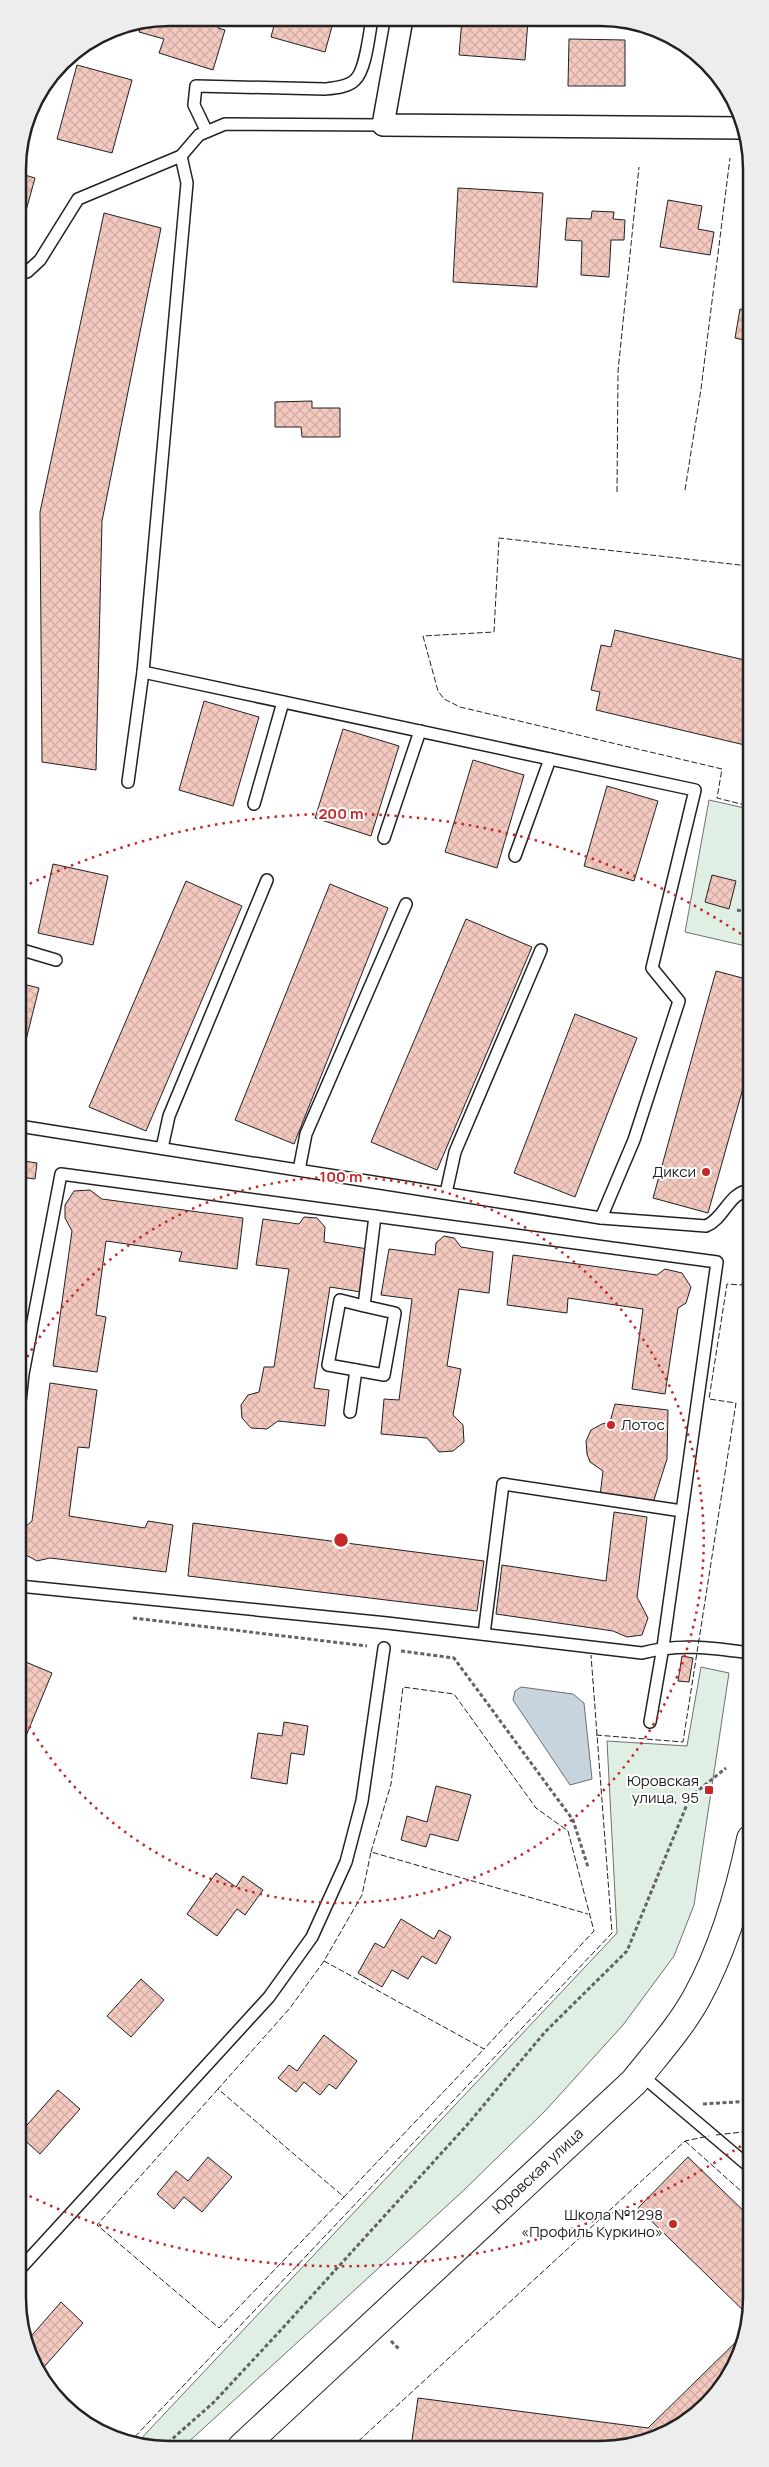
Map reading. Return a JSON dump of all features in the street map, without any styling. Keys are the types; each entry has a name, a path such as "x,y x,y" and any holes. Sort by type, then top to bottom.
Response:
{"street":[{"path":"401,26 383,125 736,128"},
{"name":"Юровская улица","path":"249,2441 382,2318 640,2074 663,2048 696,1998 712,1966 742,1872"}],"lane":[{"path":"206,130 194,105 196,86 325,89 342,87 355,81 362,70 371,26"},
{"path":"27,272 40,260 78,198 180,156 199,134 206,130 225,124 383,125"},
{"path":"128,782 143,672 187,183 180,156"},
{"path":"143,672 695,790 652,968 679,1001 634,1140 601,1218"},
{"path":"254,804 283,702"},
{"path":"384,838 420,731"},
{"path":"515,856 550,759"},
{"path":"162,1148 169,1116 267,880"},
{"path":"299,1170 306,1134 406,904"},
{"path":"446,1193 455,1152 541,950"},
{"path":"27,951 56,960"},
{"path":"27,1127 601,1218 706,1226 719,1218 734,1196 743,1193"},
{"path":"26,1356 61,1174 717,1262 664,1647 650,1722"},
{"path":"364,1306 375,1216"},
{"path":"340,1300 364,1306 395,1313 384,1375 328,1365 340,1300"},
{"path":"350,1412 356,1370"},
{"path":"484,1634 502,1484 682,1512"},
{"path":"26,1587 484,1634 642,1653 664,1647 698,1646 742,1652"},
{"path":"26,2262 269,1998 312,1938 346,1862 362,1801 384,1648"},
{"path":"640,2074 742,2160"}],"path":[{"path":"737,910 743,911"},
{"path":"128,1617 454,1658 573,1820 588,1867"},
{"path":"170,2441 213,2403 467,2125 545,2032 627,1950 690,1797 726,1768"},
{"path":"696,2099 704,2104 742,2102"}],"green space":[{"path":"709,800 743,808 743,945 685,932"},
{"path":"701,1667 729,1673 694,1905 674,1956 623,2025 545,2111 464,2190 190,2441 142,2438 617,1933 607,1741 687,1746"}],"shaded area":[{"path":"521,1687 573,1694 584,1703 592,1779 570,1785 513,1700 515,1691"}],"building":[{"path":"170,26 219,26 218,28 225,30 213,70 159,53 164,39 139,32 140,29 151,27"},
{"path":"274,26 332,26 325,52 271,37"},
{"path":"461,26 528,26 525,60 459,55"},
{"path":"569,39 625,40 625,86 568,86"},
{"path":"77,65 132,80 112,153 57,139"},
{"path":"27,176 35,178 27,207"},
{"path":"458,188 543,193 537,287 453,282"},
{"path":"668,200 702,206 698,229 714,232 710,255 660,247"},
{"path":"592,211 614,212 613,219 625,220 624,240 611,240 609,277 581,275 582,241 565,240 567,218 591,219"},
{"path":"104,213 161,228 102,521 96,770 42,762 40,512"},
{"path":"740,309 743,309 743,340 735,338"},
{"path":"312,401 312,408 340,408 340,437 302,437 301,427 275,427 275,402"},
{"path":"615,630 743,660 743,745 596,710 600,692 591,690 601,645 611,647"},
{"path":"204,701 259,717 233,806 179,790"},
{"path":"343,729 399,746 371,836 315,818"},
{"path":"473,760 524,775 497,868 445,852"},
{"path":"607,786 658,801 634,881 584,866"},
{"path":"53,864 108,876 93,945 38,933"},
{"path":"712,875 736,881 729,909 705,902"},
{"path":"186,881 242,906 146,1131 89,1107"},
{"path":"330,884 388,908 294,1144 235,1120"},
{"path":"466,919 532,947 437,1170 371,1142"},
{"path":"716,971 743,978 743,1090 708,1213 653,1198"},
{"path":"27,985 39,988 27,1038"},
{"path":"575,1014 637,1038 575,1197 514,1173"},
{"path":"27,1161 37,1163 35,1179 27,1178"},
{"path":"90,1190 102,1199 243,1218 237,1269 179,1261 182,1252 106,1241 96,1315 106,1317 97,1372 53,1366 72,1231 65,1218 65,1205 74,1191"},
{"path":"304,1217 317,1218 325,1227 324,1242 368,1249 361,1292 330,1287 314,1388 329,1390 325,1426 278,1421 267,1429 251,1428 242,1418 241,1405 248,1395 259,1392 264,1367 274,1367 289,1269 256,1265 263,1219 299,1224"},
{"path":"444,1236 454,1238 461,1247 493,1252 489,1293 459,1289 447,1366 461,1369 453,1415 463,1425 464,1442 453,1451 439,1452 427,1438 381,1434 384,1399 399,1400 412,1299 381,1295 389,1249 435,1255 436,1243"},
{"path":"513,1255 657,1275 665,1269 682,1273 691,1287 686,1303 678,1308 665,1394 632,1389 643,1309 568,1298 567,1313 507,1305"},
{"path":"50,1383 97,1390 89,1448 78,1447 69,1516 145,1528 148,1521 173,1525 166,1572 50,1558 37,1561 26,1555 26,1526 32,1521"},
{"path":"615,1404 668,1410 667,1459 653,1503 600,1496 603,1471 590,1462 586,1441 591,1430 610,1422"},
{"path":"614,1512 647,1517 637,1597 648,1618 642,1635 627,1637 613,1631 496,1614 502,1565 606,1581"},
{"path":"193,1523 484,1561 477,1611 188,1576"},
{"path":"682,1656 693,1658 689,1682 678,1681"},
{"path":"26,1662 52,1673 26,1735"},
{"path":"284,1722 308,1726 304,1755 291,1753 287,1784 251,1778 258,1733 282,1736"},
{"path":"436,1786 471,1795 458,1841 430,1834 426,1847 401,1840 407,1816 427,1822"},
{"path":"216,1873 236,1887 243,1876 263,1890 245,1915 237,1909 217,1936 187,1914"},
{"path":"401,1919 434,1939 439,1930 451,1937 436,1964 422,1956 408,1979 392,1970 382,1987 358,1973 375,1943 384,1948"},
{"path":"141,1979 164,2000 131,2037 107,2016"},
{"path":"324,2035 357,2061 336,2089 329,2084 320,2095 304,2082 296,2092 278,2078 289,2065 297,2071"},
{"path":"58,2090 80,2109 40,2154 26,2141 26,2126"},
{"path":"208,2157 232,2177 202,2212 184,2197 174,2209 157,2194 176,2171 188,2181"},
{"path":"688,2157 742,2209 742,2309 638,2208"},
{"path":"61,2302 83,2323 44,2367 32,2335"},
{"path":"735,2342 719,2377 694,2405 671,2422 637,2436 599,2441 412,2441 418,2398 648,2428"}],"fence":[{"path":"685,490 701,389 730,158"},
{"path":"617,492 618,371 639,167"},
{"path":"743,565 499,538 494,632 423,636 438,691 444,699 460,707 722,769 717,798 743,804"},
{"path":"596,1735 683,1742 736,1403 709,1399 727,1284 742,1285 742,1282"},
{"path":"135,2436 612,1933 591,1655"},
{"path":"371,1852 391,1784 403,1687 454,1694 536,1808 568,1831 594,1931 484,2049 324,1961 362,1895 371,1852 588,1914"},
{"path":"324,1961 290,2008 218,2089 344,2197 484,2049"},
{"path":"218,2089 97,2225 219,2328 344,2197"},
{"path":"716,2135 742,2132"},
{"path":"359,2441 685,2141 709,2136"},
{"path":"685,2141 742,2192"}],"place":[{"name":"Дикси","path":"706,1172"},
{"name":"Лотос","path":"611,1425"},
{"name":"Юровская улица, 95","path":"709,1790"},
{"name":"Школа №1298 «Профиль Куркино»","path":"673,2224"}]}
